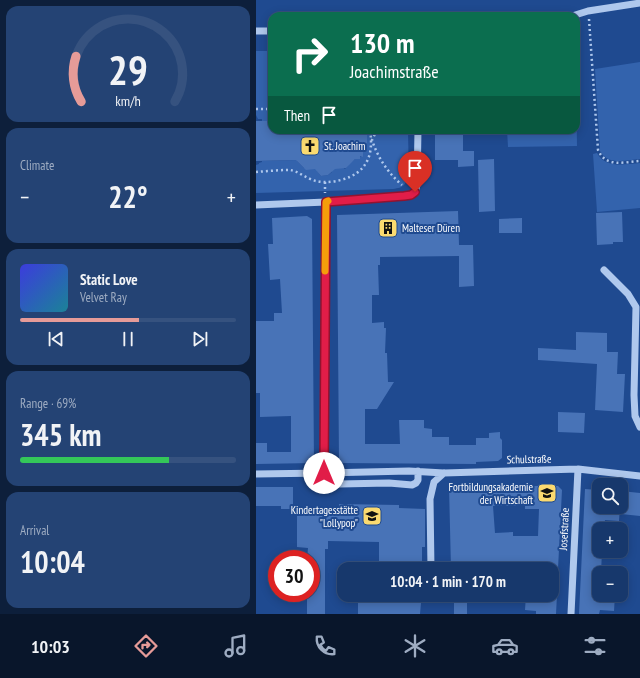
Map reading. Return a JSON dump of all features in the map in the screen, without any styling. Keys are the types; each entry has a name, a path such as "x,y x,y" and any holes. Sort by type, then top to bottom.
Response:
{"street":[{"path":"580,14 640,3"},
{"path":"256,31 268,31"},
{"path":"256,205 326,202 411,195 415,192 418,185 418,134"},
{"path":"326,202 324,473 331,482 340,484 389,483 412,485 418,480 418,471"},
{"path":"604,270 628,294 636,307 634,402 635,416 640,427"},
{"name":"Schulstraße","path":"256,474 578,469 640,476"},
{"name":"Josefstraße","path":"571,614 578,469"},
{"path":"431,562 430,499 434,482 444,472"}],"path":[{"path":"588,11 598,150 601,157 608,162 617,163 640,161"},
{"path":"256,109 268,109"},
{"path":"371,134 377,154 389,172 404,187 415,192"},
{"path":"256,172 292,170 310,179 322,182 330,182 346,178 354,175 363,168 370,155 372,140 375,134"}],"shaded area":[{"path":"256,51 268,51 268,121 258,119 256,115"},
{"path":"640,62 640,159 618,161 608,159 603,156 600,151 595,69"},
{"path":"366,134 408,134 408,173 406,182 402,187 393,189 256,193 256,165 262,161 297,160 304,168 314,167 314,169 317,169 321,176 328,175 332,172 332,169 341,166 345,169 355,159 363,156 361,148 367,143"},
{"path":"507,134 577,134 577,146 508,147"},
{"path":"597,153 601,158 610,163 640,163 640,208 597,212 593,154"}],"building":[{"name":"St. Joachim","path":"256,121 268,121 268,134 367,135 367,143 363,147 363,157 360,156 360,159 355,159 346,168 335,169 328,175 321,176 315,169 306,170 296,160 256,161"},
{"path":"435,134 463,134 463,151 474,151 474,166 458,167 458,160 435,160"},
{"path":"494,159 495,211 479,212 478,160"},
{"path":"458,211 459,245 473,245 474,286 459,287 459,256 380,257 380,265 378,265 379,295 372,295 372,323 384,322 384,328 386,328 385,353 387,353 388,382 394,382 377,409 365,409 365,444 400,444 399,420 424,420 424,428 432,429 432,437 449,437 449,445 476,445 476,438 489,438 489,433 500,432 500,438 502,440 502,458 498,461 476,462 476,464 339,463 337,215"},
{"path":"622,212 623,242 597,245 596,213"},
{"path":"307,216 312,219 314,463 256,464 256,443 267,443 267,452 291,452 291,416 260,417 260,393 256,393 256,321 274,321 274,313 282,313 280,279 270,280 268,244 273,244 272,218"},
{"path":"522,218 522,233 499,233 499,219"},
{"path":"576,332 607,333 607,352 618,352 617,374 625,374 623,412 595,410 597,364 538,360 538,348 576,350"},
{"path":"558,412 585,413 584,433 558,432"},
{"path":"449,486 558,486 562,490 558,562 451,562","holes":["493,506 525,506 525,509 539,509 538,536 513,536 513,532 495,533"]},
{"path":"256,487 293,487 293,509 281,509 281,506 256,506"},
{"path":"585,489 592,490 592,514 620,514 619,521 605,520 605,522 592,522 592,558 602,558 601,566 592,566 592,602 615,602 614,611 600,610 599,614 579,614"},
{"path":"628,492 640,493 640,516 621,514 628,514"},
{"path":"339,504 399,505 399,508 425,509 425,547 422,547 422,562 379,562 379,542 328,541 328,549 325,549 325,614 307,614 307,602 320,602 320,550 308,550 308,548 297,547 297,509 339,509"},
{"path":"358,602 421,603 420,614 358,614"},
{"path":"454,602 467,602 467,614 454,614"},
{"path":"526,602 557,602 556,614 536,614 536,611 525,610"}],"slow traffic":[{"path":"325,271 326,202 328,201"}],"place":[{"name":"St. Joachim","path":"310,146"},
{"name":"Malteser Düren","path":"388,228"},
{"name":"Fortbildungsakademie der Wirtschaft","path":"547,493"},
{"name":"Kindertagesstätte \"Lollypop\"","path":"372,516"}],"route":[{"path":"324,473 326,202 404,196 411,195 415,192"}]}
